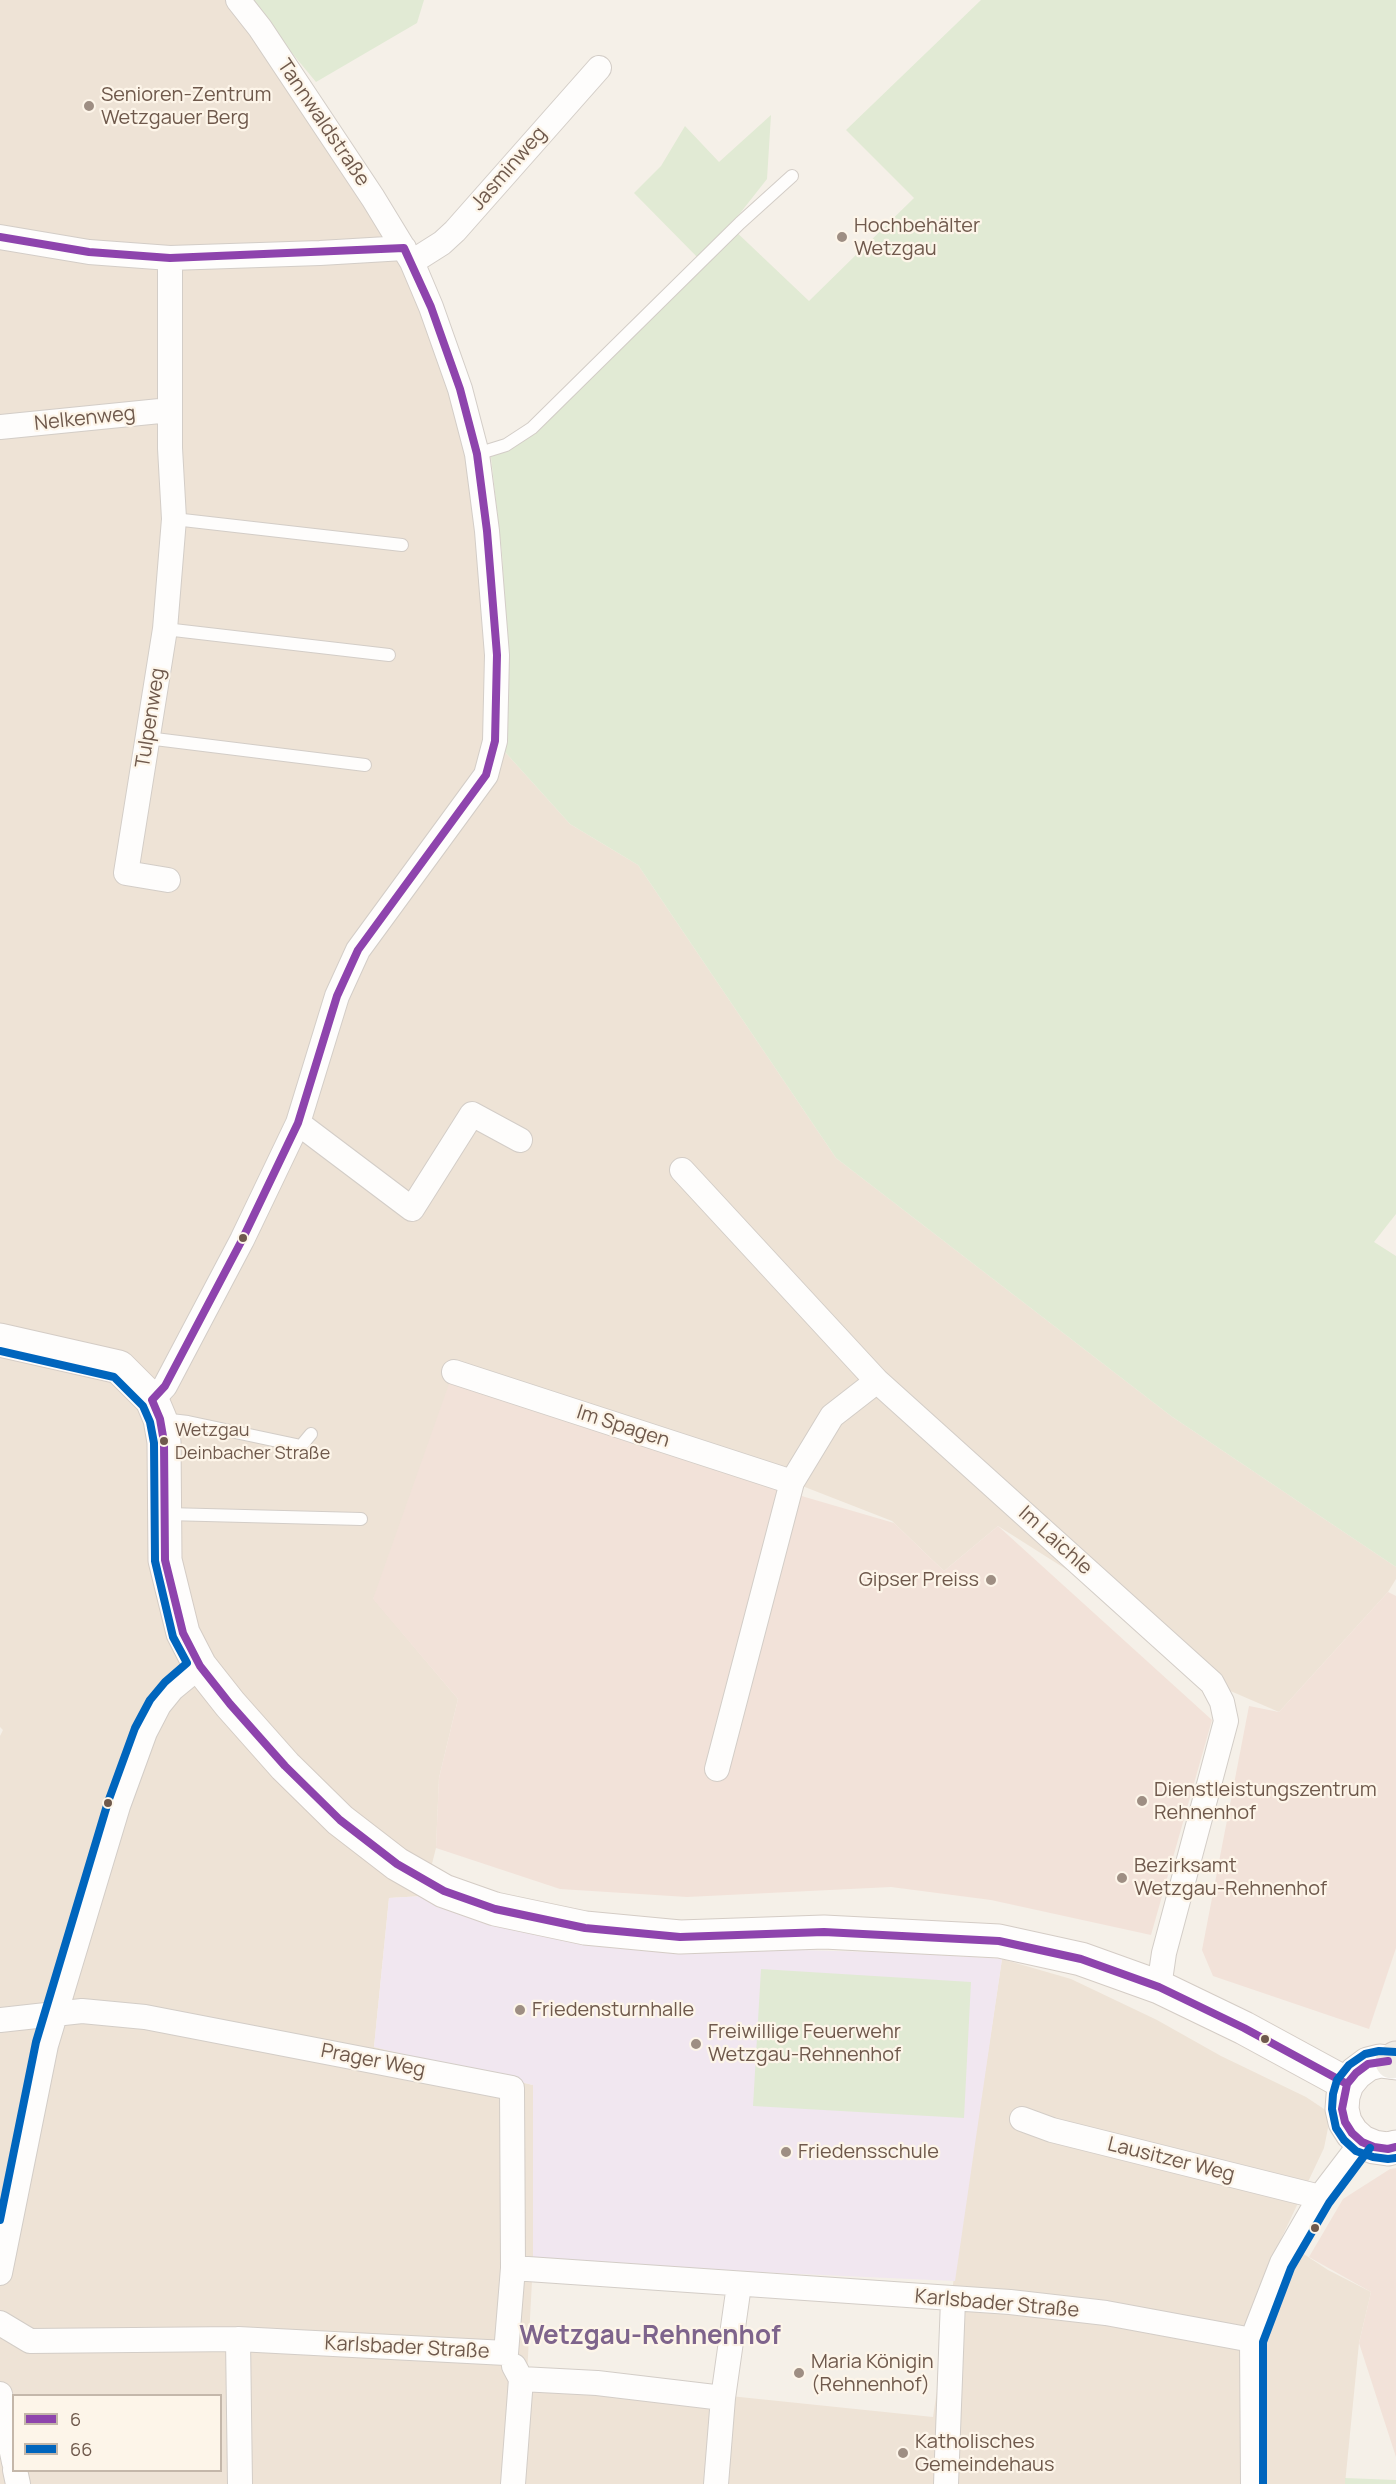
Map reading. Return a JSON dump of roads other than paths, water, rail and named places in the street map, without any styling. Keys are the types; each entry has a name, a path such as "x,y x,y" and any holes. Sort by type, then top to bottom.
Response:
{"street":[{"name":"Tannwaldstraße","path":"156,1410 165,1386 242,1240 298,1123 337,996 358,950 486,775 495,741 496,655 486,531 477,454 456,379 431,307 408,255 260,28 238,0"},
{"name":"Jasminweg","path":"408,255 442,243 455,231 599,68"},
{"path":"0,237 89,252 170,258 320,253 408,255"},
{"name":"Tulpenweg","path":"168,880 126,873 165,629 174,519 170,410 170,258"},
{"name":"Nelkenweg","path":"0,428 170,410"},
{"path":"298,1123 412,1209 472,1114 520,1140"},
{"name":"Im Laichle","path":"682,1170 877,1381 1212,1683 1221,1702 1226,1721 1164,1953 1159,1987"},
{"path":"0,1340 119,1367 156,1410 164,1442 165,1560 183,1633 200,1666 285,1766 340,1820 398,1864 444,1891 495,1909 585,1928 680,1937 824,1932 999,1941 1081,1959 1159,1987 1244,2028 1347,2084"},
{"name":"Im Spagen","path":"454,1372 792,1482"},
{"path":"717,1769 792,1482 832,1416 877,1381"},
{"path":"0,2272 33,2102 55,2014 118,1806 145,1732 159,1705 172,1689 200,1666"},
{"name":"Prager Weg","path":"55,2014 82,2011 145,2017 512,2088 513,2268"},
{"path":"0,2020 55,2014"},
{"path":"1395,2061 1368,2064 1347,2084 1342,2096 1344,2116 1352,2133 1362,2142 1374,2147 1396,2147"},
{"name":"Lausitzer Weg","path":"1022,2119 1052,2130 1320,2197"},
{"path":"1253,2484 1252,2340 1282,2263 1320,2197 1362,2142"},
{"name":"Karlsbader Straße","path":"0,2323 30,2341 238,2339 507,2353 513,2268 953,2300 1010,2302 1106,2313 1252,2340"},
{"path":"716,2484 723,2398 739,2285"},
{"path":"946,2484 953,2300"},
{"path":"238,2339 240,2484"},
{"path":"507,2353 521,2379 513,2484"},
{"path":"521,2379 597,2384 723,2398"},
{"path":"0,2394 12,2452"}],"lane":[{"path":"477,454 506,445 532,428 732,231 792,176"},
{"path":"174,519 402,545"},
{"path":"165,629 389,654"},
{"path":"147,738 365,765"},
{"path":"156,1410 188,1422 301,1446 311,1434"},
{"path":"165,1514 361,1519"}],"place":[{"name":"Senioren-Zentrum Wetzgauer Berg","path":"89,106"},
{"name":"Hochbehälter Wetzgau","path":"842,237"},
{"name":"Wetzgau Deinbacher Straße","path":"164,1441"},
{"name":"Gipser Preiss","path":"991,1580"},
{"name":"Dienstleistungszentrum Rehnenhof","path":"1142,1801"},
{"name":"Bezirksamt Wetzgau-Rehnenhof","path":"1122,1878"},
{"name":"Friedensturnhalle","path":"520,2010"},
{"name":"Freiwillige Feuerwehr Wetzgau-Rehnenhof","path":"696,2044"},
{"name":"Friedensschule","path":"786,2152"},
{"name":"Maria Königin (Rehnenhof)","path":"799,2373"},
{"name":"Katholisches Gemeindehaus","path":"903,2453"}],"district":[{"name":"Wetzgau-Rehnenhof","path":"650,2337"}]}
